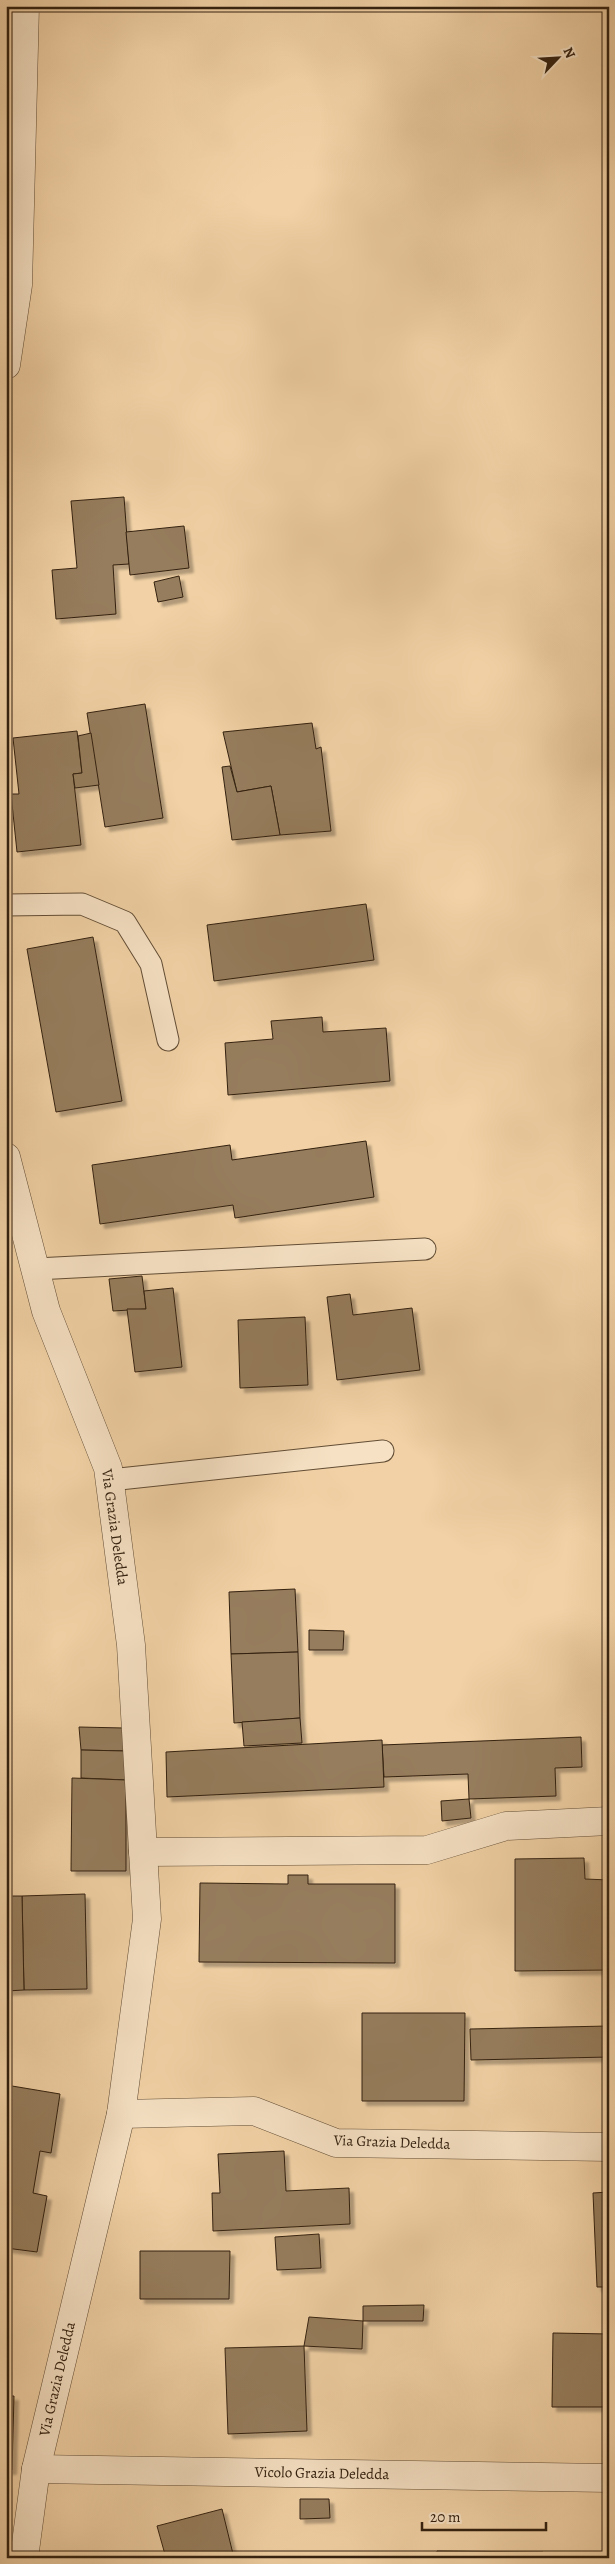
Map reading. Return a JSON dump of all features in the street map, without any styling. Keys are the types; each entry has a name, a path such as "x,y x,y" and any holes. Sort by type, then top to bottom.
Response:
{"street":[{"path":"6,365 18,285 25,6"},
{"name":"Via Grazia Deledda","path":"6,1157 46,1311 108,1468 131,1645 147,1919 121,2114 36,2469 24,2558"},
{"path":"143,1852 428,1850 506,1826 609,1822"},
{"name":"Via Grazia Deledda","path":"121,2114 254,2111 336,2143 609,2147"},
{"name":"Vicolo Grazia Deledda","path":"36,2469 609,2478"}],"lane":[{"path":"6,905 82,904 125,922 151,964 168,1040"},
{"path":"36,1270 425,1249"},
{"path":"110,1480 384,1451"}],"building":[{"path":"124,497 129,564 113,565 116,614 56,619 52,570 77,568 71,501"},
{"path":"184,526 189,568 130,575 126,532"},
{"path":"179,576 183,597 158,602 154,582"},
{"path":"145,704 163,818 105,827 87,713"},
{"path":"312,723 316,749 321,747 331,831 280,835 271,786 237,792 223,732"},
{"path":"77,731 82,773 73,774 81,845 17,852 11,794 19,794 13,738"},
{"path":"91,733 99,785 75,788 73,774 82,773 78,736"},
{"path":"230,766 237,792 271,786 280,835 232,840 222,767"},
{"path":"366,904 374,960 214,981 207,925"},
{"path":"93,937 122,1101 56,1112 27,949"},
{"path":"322,1017 323,1032 386,1028 390,1081 228,1095 225,1043 273,1039 271,1021"},
{"path":"366,1141 374,1197 235,1218 233,1205 100,1224 92,1165 230,1145 232,1160"},
{"path":"142,1276 146,1309 113,1311 109,1279"},
{"path":"173,1288 182,1367 135,1372 127,1309 146,1309 144,1291"},
{"path":"350,1294 353,1315 412,1308 420,1370 337,1380 327,1297"},
{"path":"305,1317 308,1385 240,1388 238,1320"},
{"path":"295,1589 298,1652 231,1654 229,1592"},
{"path":"309,1630 344,1631 343,1650 309,1650"},
{"path":"298,1652 300,1718 234,1723 231,1654"},
{"path":"300,1718 302,1743 244,1746 242,1722"},
{"path":"79,1727 124,1728 126,1751 81,1750"},
{"path":"581,1737 582,1767 555,1768 556,1796 469,1799 468,1774 384,1777 382,1745"},
{"path":"382,1740 384,1787 167,1797 166,1752"},
{"path":"81,1750 126,1751 126,1780 81,1778"},
{"path":"72,1778 126,1780 126,1871 71,1871"},
{"path":"469,1799 471,1818 442,1821 441,1801"},
{"path":"584,1858 585,1879 609,1880 609,1970 515,1971 515,1859"},
{"path":"288,1875 308,1875 308,1884 395,1884 395,1963 199,1962 200,1883 288,1884"},
{"path":"85,1894 87,1989 24,1990 22,1896"},
{"path":"6,1896 22,1896 24,1990 6,1991"},
{"path":"362,2013 465,2013 464,2101 362,2101"},
{"path":"608,2026 609,2057 471,2060 470,2029"},
{"path":"6,2085 60,2094 51,2153 40,2151 33,2193 47,2196 37,2252 6,2248"},
{"path":"284,2151 286,2191 349,2188 350,2224 213,2231 212,2193 220,2193 218,2154"},
{"path":"609,2192 609,2287 597,2287 593,2193"},
{"path":"319,2234 321,2268 277,2270 275,2237"},
{"path":"140,2251 230,2251 229,2299 140,2299"},
{"path":"424,2305 423,2321 363,2321 363,2306"},
{"path":"309,2317 363,2321 362,2349 304,2346"},
{"path":"553,2333 609,2334 609,2407 552,2407"},
{"path":"304,2346 307,2431 228,2434 225,2348"},
{"path":"6,2396 14,2396 12,2470 6,2470"},
{"path":"300,2499 329,2499 330,2518 300,2519"},
{"path":"222,2509 234,2558 166,2558 157,2526"},
{"path":"437,2551 543,2552 543,2558 436,2558"}]}
